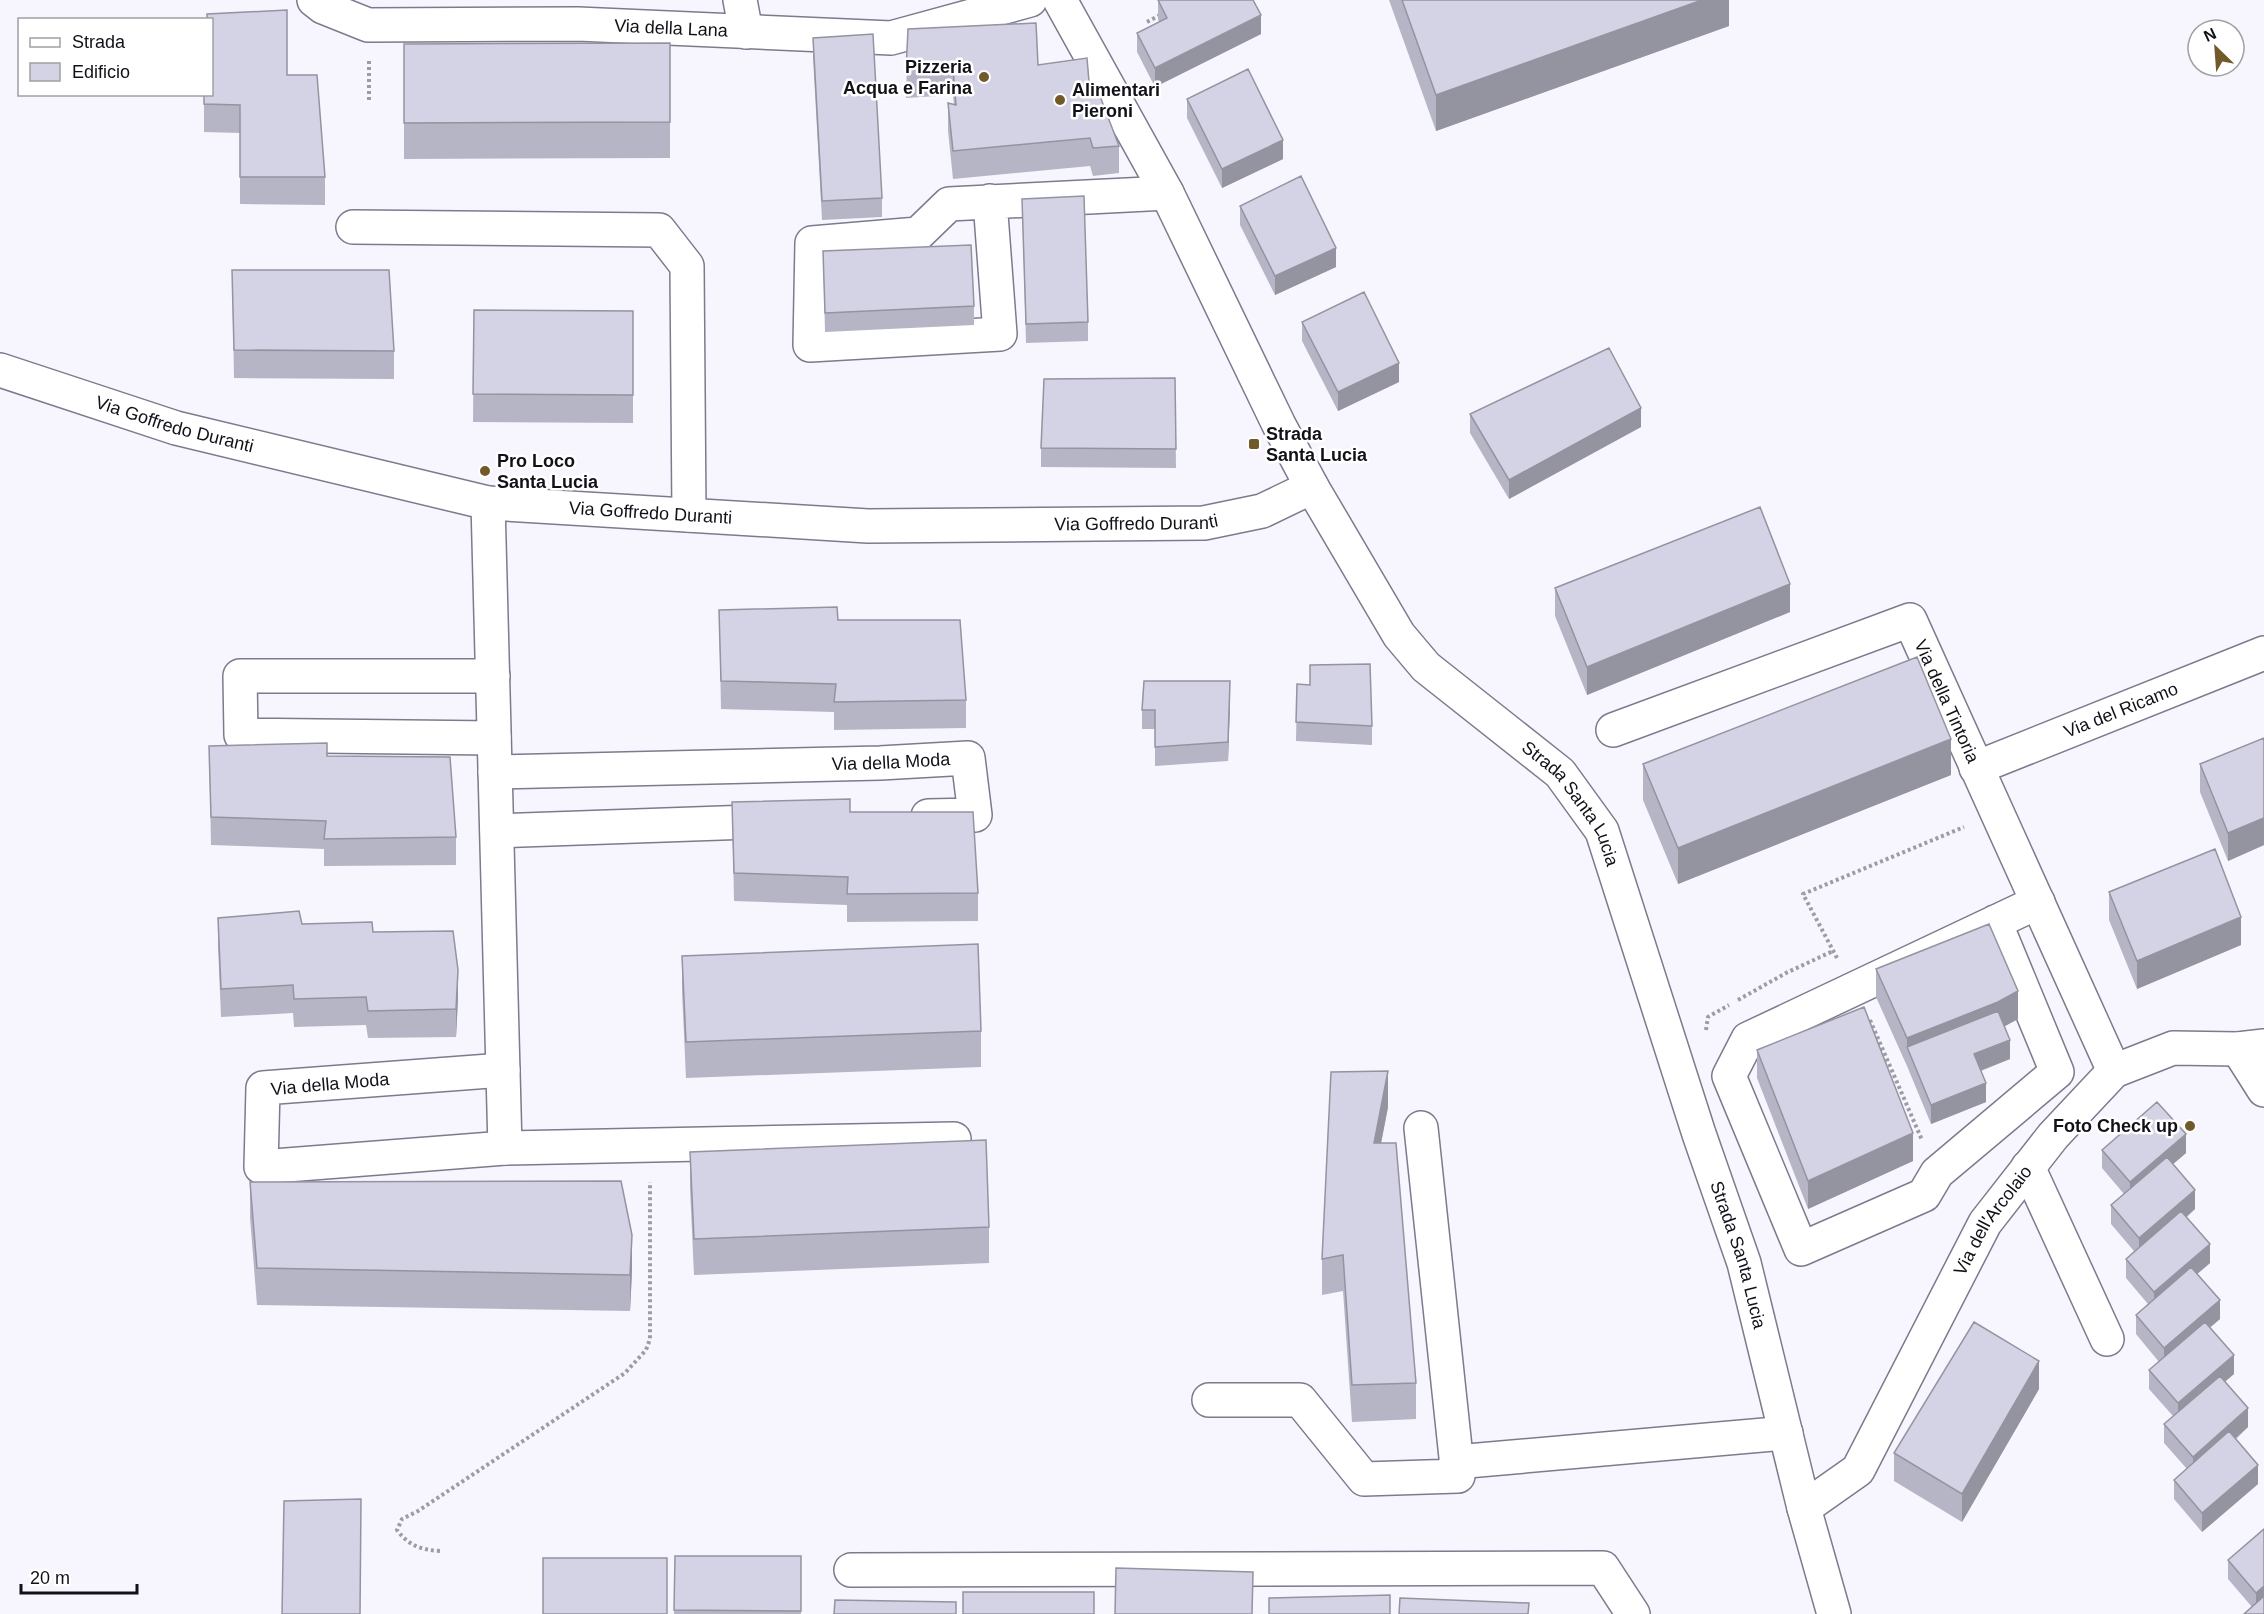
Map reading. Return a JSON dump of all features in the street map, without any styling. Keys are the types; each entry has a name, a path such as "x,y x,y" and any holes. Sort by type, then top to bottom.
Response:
{"street":[{"name":"Via della Lana","path":"314,0 323,7 368,25 574,12 747,32 891,38 1016,2"},
{"path":"740,0 747,32"},
{"name":"Strada Santa Lucia","path":"1060,0 1167,193 1279,425 1312,487 1399,635 1426,667 1560,773 1602,831 1699,1134 1744,1263 1804,1508 1834,1614"},
{"path":"990,201 1000,334 810,345 812,243 918,234 949,204 990,201 1167,193"},
{"path":"353,227 659,230 687,266 689,515"},
{"name":"Via Goffredo Duranti","path":"0,370 176,428 488,503 868,526 1204,523 1262,511 1312,487"},
{"path":"488,503 505,1148"},
{"name":"Via della Tintoria","path":"1613,730 1910,620 2114,1071"},
{"name":"Via del Ricamo","path":"1976,768 2264,653"},
{"path":"493,676 240,676 242,735 494,738"},
{"name":"Via della Moda","path":"495,772 880,763 968,758 975,815 903,817"},
{"path":"497,831 807,820"},
{"path":"1995,922 2057,1072 1937,1173 1924,1196 1801,1249 1729,1076 1748,1039 1995,922 2038,902"},
{"name":"Via dell'Arcolaio","path":"1804,1508 1858,1470 1985,1223 2053,1136 2114,1071 2173,1048 2251,1048"},
{"path":"2251,1048 2264,1090"},
{"name":"Via della Moda","path":"503,1070 263,1088 261,1167 505,1148 954,1139"},
{"path":"1209,1400 1300,1400 1364,1479 1458,1476 1421,1128"},
{"path":"2028,1167 2107,1340"},
{"path":"1456,1462 1786,1433"},
{"path":"851,1570 1602,1568 1633,1614"}],"path":[{"path":"1147,22 1164,13"},
{"path":"1833,951 1803,894 1997,813"},
{"path":"1856,988 1937,1173"},
{"path":"440,1551 424,1550 405,1541 397,1530 402,1520 418,1512 625,1373 646,1350 650,1339 651,1145"}],"building":[{"path":"1158,0 1253,0 1261,15 1155,68 1137,33 1167,18"},
{"path":"1402,0 1702,0 1436,95"},
{"path":"287,10 287,75 317,75 325,177 240,177 240,105 204,104 204,96 213,96 213,18 207,18 207,14"},
{"path":"1036,23 1038,65 1087,58 1090,93 1100,96 1119,146 1093,148 1090,138 953,151 948,103 956,105 953,68 906,70 908,29"},
{"path":"873,34 882,198 822,201 813,38"},
{"path":"670,43 670,122 404,123 404,44"},
{"path":"1248,69 1283,140 1222,169 1187,99"},
{"path":"1301,176 1336,248 1275,276 1240,206"},
{"path":"1084,196 1088,322 1026,324 1022,199"},
{"path":"971,245 974,306 825,313 823,251"},
{"path":"232,270 389,270 394,351 234,350"},
{"path":"1364,292 1399,363 1338,392 1302,322"},
{"path":"474,310 633,311 633,395 473,394"},
{"path":"1609,348 1641,408 1509,480 1470,414"},
{"path":"1175,378 1176,449 1041,448 1044,379"},
{"path":"1760,507 1790,584 1587,667 1555,588"},
{"path":"837,607 838,620 960,620 966,700 834,702 836,684 721,681 719,610"},
{"path":"1917,657 1951,739 1678,848 1643,764"},
{"path":"1370,664 1372,726 1296,722 1297,684 1310,685 1310,665"},
{"path":"1144,681 1230,681 1228,742 1155,747 1155,710 1142,710"},
{"path":"2264,738 2264,818 2228,833 2200,764"},
{"path":"327,743 327,756 450,757 456,837 324,839 326,821 211,817 209,746"},
{"path":"850,799 850,812 973,812 978,893 847,894 848,877 734,873 732,802"},
{"path":"2215,849 2241,917 2137,961 2109,892"},
{"path":"299,911 302,924 372,922 373,932 453,931 458,970 456,1009 368,1011 366,997 294,999 293,985 221,989 218,918"},
{"path":"1989,924 2018,991 1998,1002 1907,1038 1876,969"},
{"path":"978,944 981,1031 686,1042 682,956"},
{"path":"1864,1007 1913,1133 1808,1181 1757,1050"},
{"path":"1998,1011 2010,1040 1974,1054 1986,1083 1931,1105 1907,1047"},
{"path":"1388,1071 1374,1143 1396,1143 1416,1383 1352,1385 1343,1255 1322,1259 1331,1072"},
{"path":"2157,1102 2186,1134 2130,1182 2102,1150"},
{"path":"986,1140 989,1227 694,1239 690,1152"},
{"path":"2167,1157 2195,1190 2139,1238 2111,1205"},
{"path":"621,1181 632,1235 630,1275 257,1268 250,1182"},
{"path":"2181,1211 2210,1244 2154,1292 2126,1259"},
{"path":"2191,1267 2220,1300 2164,1348 2136,1315"},
{"path":"1974,1322 2039,1361 1962,1494 1894,1453"},
{"path":"2205,1322 2234,1355 2178,1403 2149,1370"},
{"path":"2220,1376 2248,1408 2193,1457 2164,1424"},
{"path":"2229,1431 2258,1465 2202,1513 2174,1480"},
{"path":"361,1499 360,1614 282,1614 284,1501"},
{"path":"2264,1529 2264,1586 2256,1593 2228,1560"},
{"path":"675,1556 801,1556 801,1611 674,1610"},
{"path":"543,1558 667,1558 667,1614 543,1614"},
{"path":"1116,1568 1253,1572 1252,1614 1115,1614"},
{"path":"963,1592 1094,1592 1094,1614 963,1614"},
{"path":"1390,1595 1390,1614 1269,1614 1269,1598"},
{"path":"2264,1596 2264,1614 2244,1614"},
{"path":"1400,1598 1529,1603 1528,1614 1399,1614"},
{"path":"835,1600 956,1602 956,1614 834,1614"}],"place":[{"name":"Pizzeria Acqua e Farina","path":"984,77"},
{"name":"Alimentari Pieroni","path":"1060,100"},
{"name":"Strada Santa Lucia","path":"1254,444"},
{"name":"Pro Loco Santa Lucia","path":"485,471"},
{"name":"Foto Check up","path":"2190,1126"}]}
